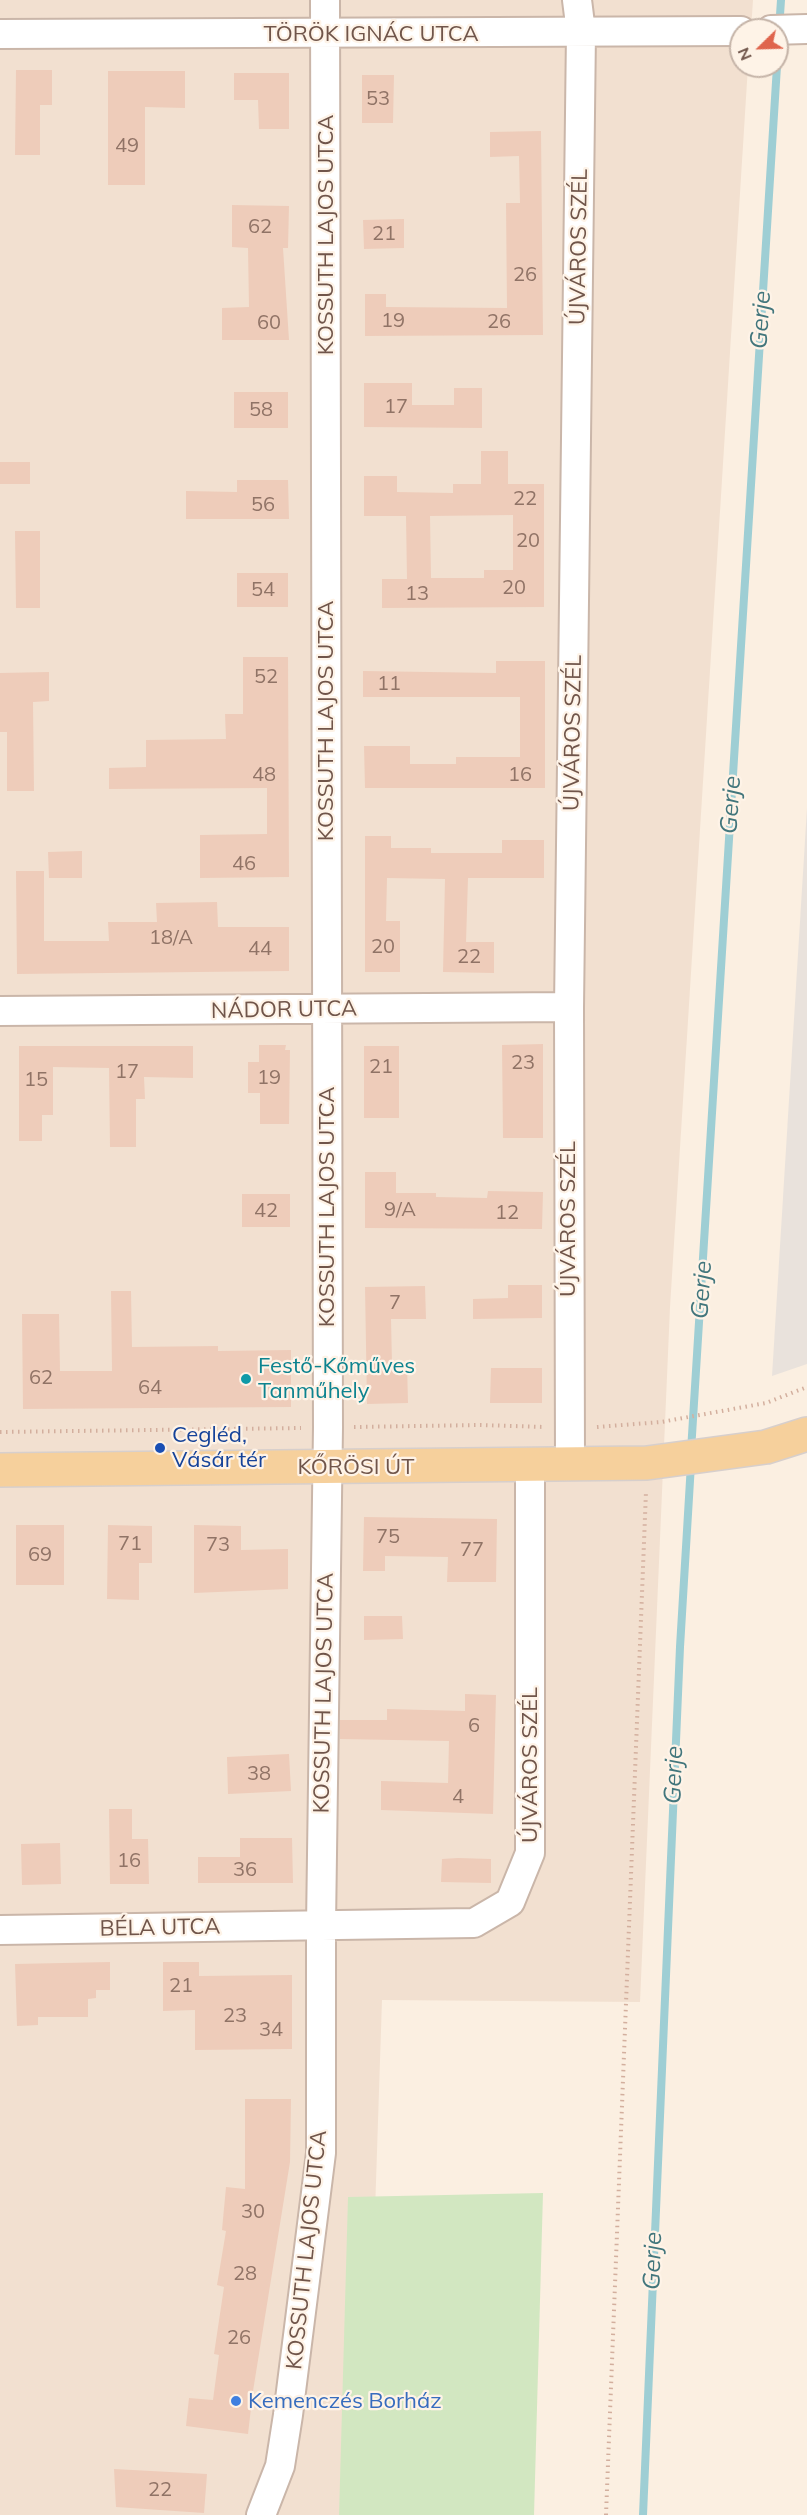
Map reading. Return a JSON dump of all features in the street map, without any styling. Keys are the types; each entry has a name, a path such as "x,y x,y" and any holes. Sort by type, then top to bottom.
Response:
{"main road":[{"name":"KŐRÖSI ÚT","path":"0,1470 570,1466 657,1462 711,1456 766,1447 807,1434"}],"street":[{"name":"KOSSUTH LAJOS UTCA","path":"261,2515 280,2466 321,2153 321,1925 328,1467 325,0"},
{"name":"ÚJVÁROS SZÉL","path":"570,1466 568,1007 581,32 577,0"},
{"path":"789,30 807,29"},
{"name":"TÖRÖK IGNÁC UTCA","path":"0,34 729,31"},
{"name":"NÁDOR UTCA","path":"0,1011 568,1007"},
{"name":"ÚJVÁROS SZÉL","path":"321,1925 474,1923 510,1902 530,1853 530,1466"},
{"name":"BÉLA UTCA","path":"0,1930 321,1925"}],"path":[{"path":"661,1422 766,1403 807,1387"},
{"path":"606,2515 657,1462"}],"shaded area":[{"path":"0,0 753,0 752,18 729,18 729,78 747,78 670,1307 640,2002 382,2000 365,2515 0,2515"},
{"path":"807,808 807,1364 772,1376"}],"green space":[{"path":"543,2193 534,2515 339,2515 348,2197"}],"building":[{"path":"16,70 52,70 52,105 40,105 40,155 15,155"},
{"path":"108,71 185,71 185,108 145,107 145,185 108,185"},
{"path":"234,73 289,73 289,129 259,129 258,100 234,100"},
{"path":"362,75 394,75 393,123 362,123"},
{"path":"541,131 543,335 365,336 365,294 386,294 386,307 507,308 506,203 520,203 519,156 490,157 490,132"},
{"path":"232,205 289,206 288,248 283,248 289,340 222,340 222,308 249,307 248,248 232,247"},
{"path":"404,219 404,248 364,249 363,220"},
{"path":"364,383 412,383 412,405 454,405 454,388 482,388 482,428 364,427"},
{"path":"234,392 288,392 288,428 234,428"},
{"path":"481,451 508,451 508,484 544,484 544,607 382,608 382,579 407,579 406,516 364,516 364,476 397,476 397,492 453,493 453,484 481,484","holes":["513,515 513,570 484,570 484,578 431,578 430,516"]},
{"path":"0,462 30,462 30,484 0,484"},
{"path":"237,480 288,480 289,519 186,519 186,491 237,492"},
{"path":"15,531 40,531 40,608 16,608"},
{"path":"237,573 288,573 288,607 237,607"},
{"path":"243,657 288,657 289,877 200,878 200,835 267,834 267,788 109,789 109,768 146,767 146,740 226,739 225,714 243,714"},
{"path":"496,661 545,661 545,788 365,788 364,746 410,746 410,764 456,764 456,757 520,757 520,697 363,697 363,671 496,673"},
{"path":"49,672 49,701 33,702 34,791 7,791 7,732 0,732 0,673"},
{"path":"365,836 391,836 391,848 431,848 431,853 502,853 502,840 544,840 544,878 468,878 466,942 494,942 494,973 443,972 445,879 387,878 386,921 400,921 400,972 365,972"},
{"path":"82,851 82,878 49,878 48,852"},
{"path":"16,871 44,871 44,941 109,941 108,922 157,922 156,903 217,902 218,927 289,927 289,971 17,974"},
{"path":"543,1044 543,1138 503,1138 502,1045"},
{"path":"259,1045 286,1045 285,1050 290,1050 289,1124 260,1124 260,1093 248,1093 248,1062 259,1062"},
{"path":"19,1046 193,1046 193,1078 144,1077 145,1099 136,1099 136,1147 110,1147 109,1068 53,1067 53,1115 42,1115 42,1141 19,1141"},
{"path":"364,1046 399,1046 399,1118 364,1118"},
{"path":"365,1172 396,1172 396,1193 436,1193 436,1197 487,1198 488,1191 543,1192 542,1229 365,1228"},
{"path":"242,1194 290,1194 290,1227 242,1227"},
{"path":"508,1285 542,1285 542,1318 473,1319 473,1299 508,1298"},
{"path":"425,1286 426,1319 391,1319 392,1364 407,1364 408,1403 367,1404 365,1287"},
{"path":"111,1291 131,1291 132,1347 218,1346 218,1351 291,1350 291,1407 23,1409 22,1314 59,1314 60,1371 112,1371"},
{"path":"491,1368 542,1368 542,1403 490,1403"},
{"path":"364,1517 497,1519 496,1582 447,1582 448,1557 385,1556 385,1571 363,1571"},
{"path":"16,1525 64,1525 64,1585 16,1585"},
{"path":"108,1525 152,1526 152,1563 139,1563 139,1600 107,1599"},
{"path":"194,1525 241,1526 241,1550 288,1549 288,1589 194,1593"},
{"path":"364,1616 402,1616 403,1639 364,1640"},
{"path":"465,1694 496,1695 493,1814 381,1810 381,1781 448,1783 449,1741 340,1739 340,1720 387,1720 387,1709 465,1711"},
{"path":"289,1754 291,1791 228,1794 227,1757"},
{"path":"109,1809 132,1809 132,1839 148,1839 149,1884 110,1884"},
{"path":"240,1838 292,1838 293,1883 198,1883 198,1857 240,1857"},
{"path":"60,1843 61,1884 22,1885 21,1844"},
{"path":"442,1859 491,1859 491,1883 441,1882"},
{"path":"110,1962 110,1990 96,1990 96,1998 88,1999 88,2017 38,2017 38,2025 17,2026 15,1964"},
{"path":"163,1962 199,1962 199,1976 292,1975 292,2049 195,2050 195,2010 163,2011"},
{"path":"245,2099 291,2099 290,2162 248,2434 186,2426 189,2398 213,2400 219,2355 214,2354 224,2287 217,2285 226,2231 222,2230 226,2187 245,2189"},
{"path":"114,2469 207,2474 204,2513 116,2507"}],"waterway":[{"name":"Gerje","path":"780,18 781,0"},
{"name":"Gerje","path":"691,1451 776,78"},
{"name":"Gerje","path":"643,2515 680,1647 691,1464"}],"place":[{"name":"Festő-Kőműves Tanműhely","path":"246,1379"},
{"name":"Cegléd, Vásár tér","path":"160,1448"},
{"name":"Kemenczés Borház","path":"236,2401"}]}
